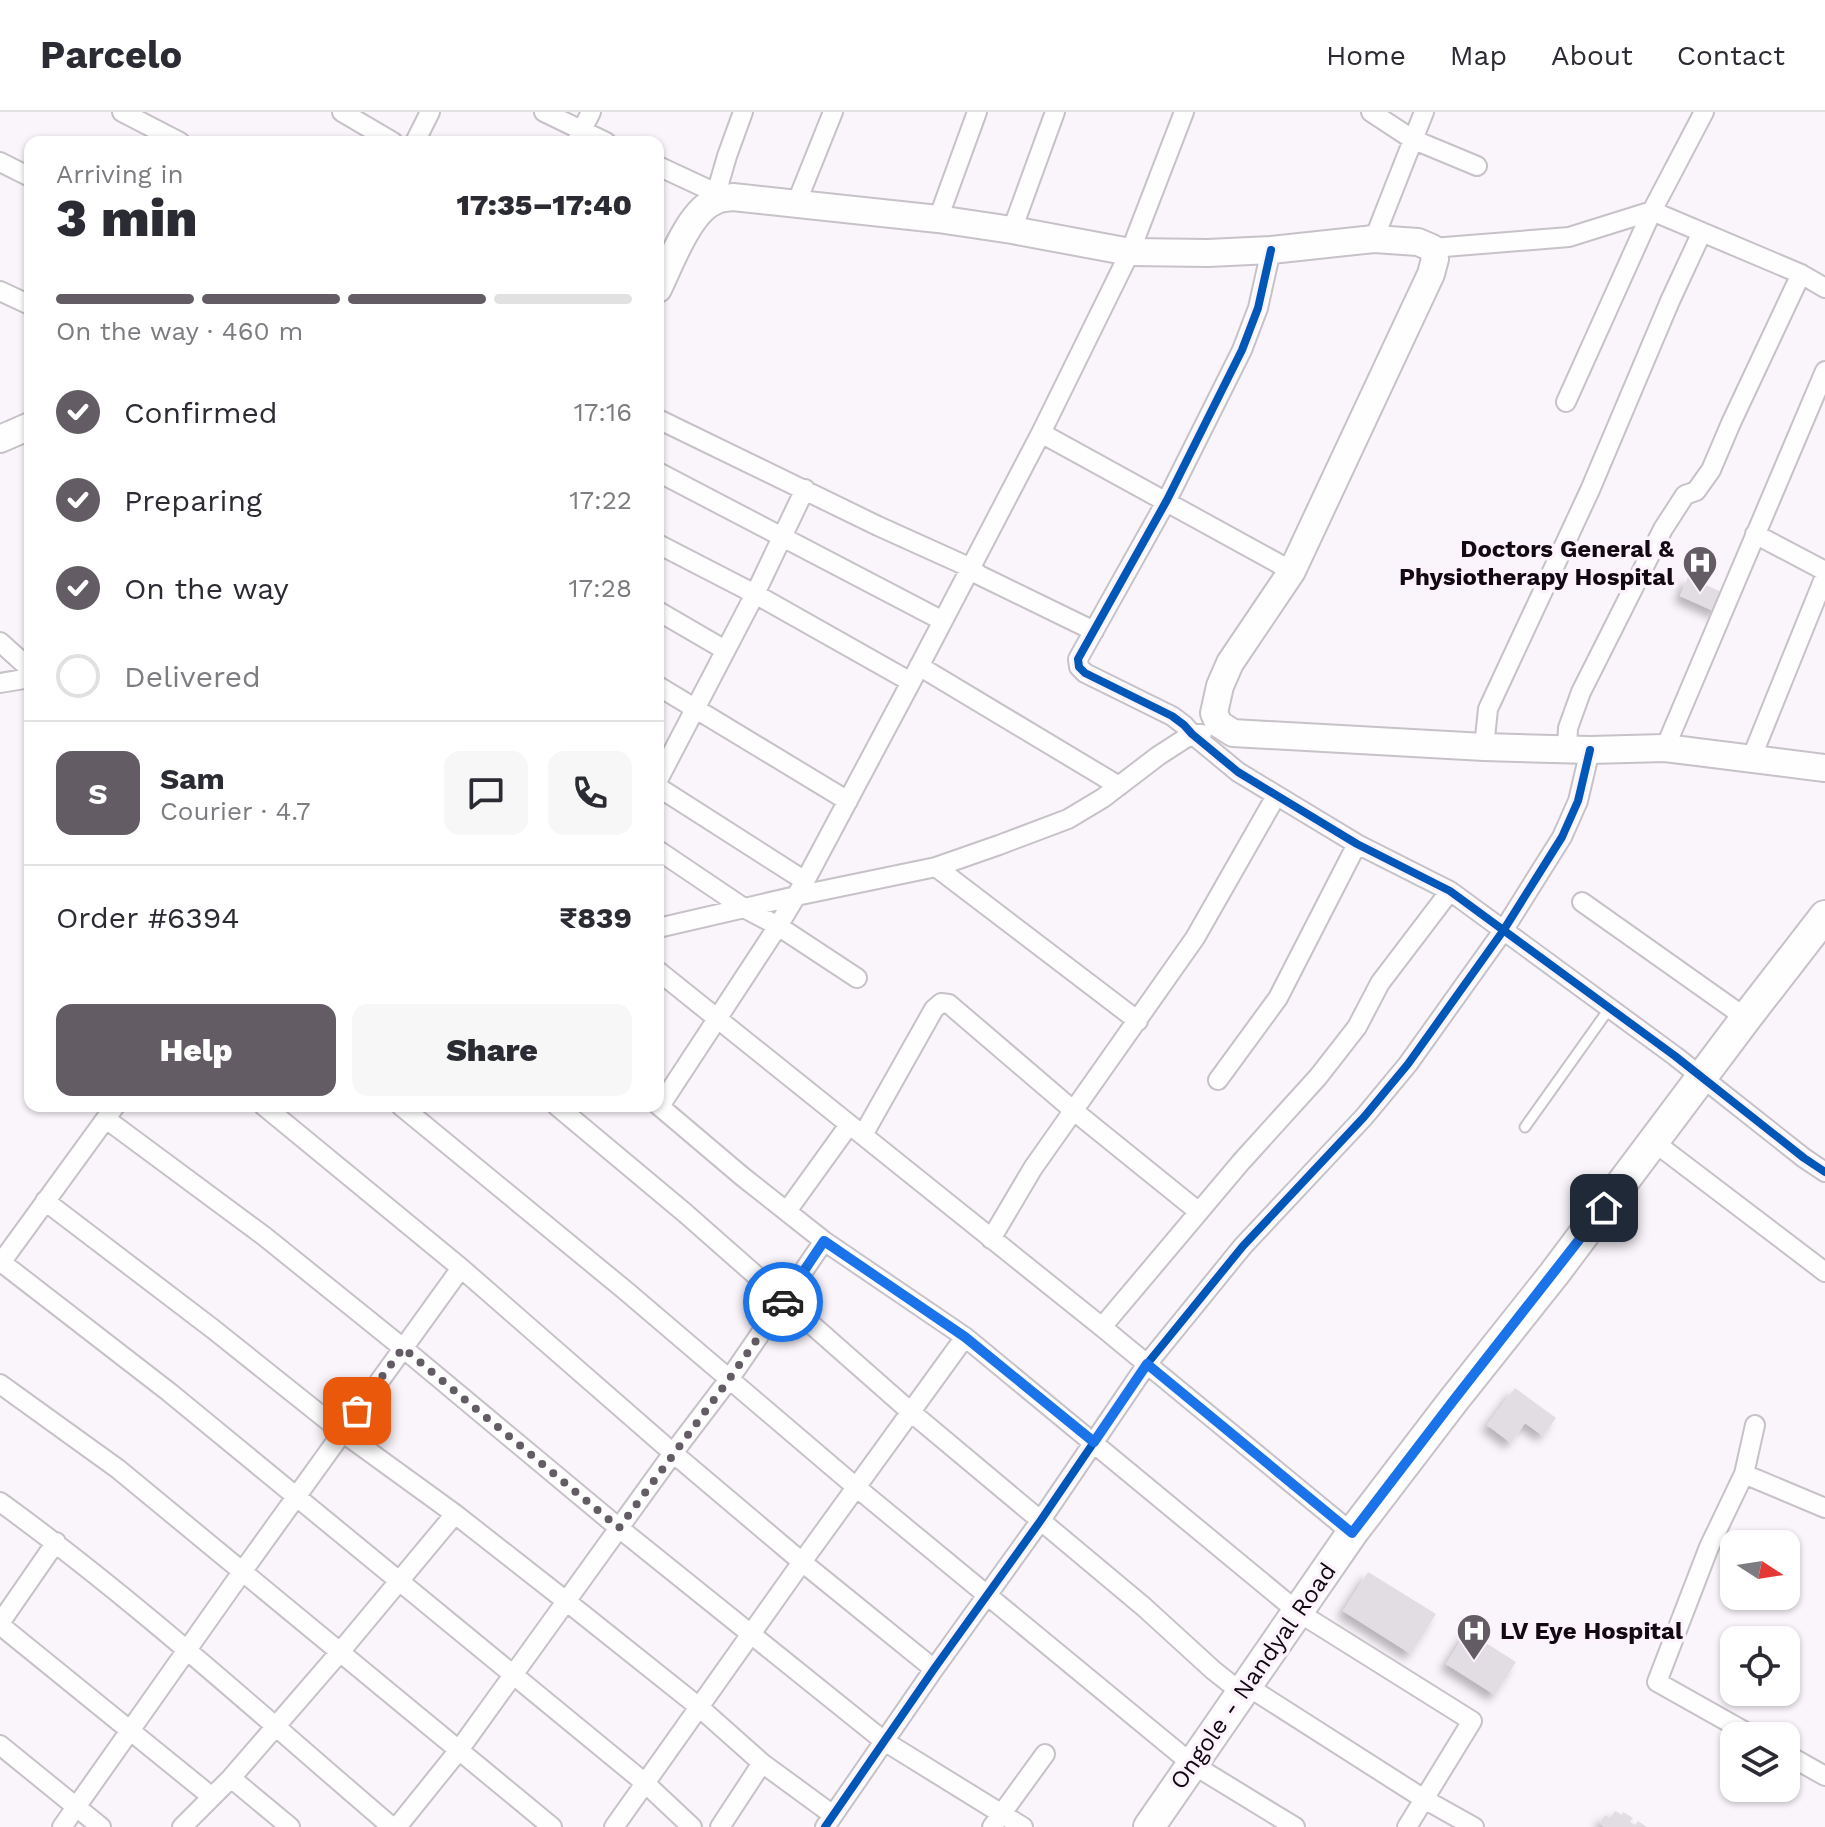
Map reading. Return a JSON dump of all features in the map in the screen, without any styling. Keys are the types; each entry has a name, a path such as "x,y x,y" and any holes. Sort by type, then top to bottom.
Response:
{"main road":[{"path":"664,274 699,212 715,197 938,219 1130,252 1271,250 1374,239 1418,242 1432,248 1435,259 1431,274 1292,571 1230,663 1220,686 1214,713 1219,724 1233,733 1484,747 1665,748 1825,768"},
{"path":"0,439 24,429"},
{"name":"Ongole - Nandyal Road","path":"1149,1827 1352,1533 1554,1274 1825,916"}],"street":[{"path":"122,112 168,136"},
{"path":"342,112 383,136"},
{"path":"418,136 430,112"},
{"path":"544,112 579,136 591,112"},
{"path":"664,169 715,197 743,112"},
{"path":"796,204 833,112"},
{"path":"938,219 977,112"},
{"path":"1012,230 1055,112"},
{"path":"664,1098 778,926 971,568 1130,252 1184,112"},
{"path":"1371,112 1412,139 1477,166"},
{"path":"1374,239 1424,112"},
{"path":"1566,402 1652,211 1704,112"},
{"path":"0,162 24,174"},
{"path":"1432,248 1569,237 1652,211 1801,274 1825,288"},
{"path":"1484,747 1488,709 1590,490 1702,232"},
{"path":"1271,250 1258,308 1242,350 1167,500 1078,659 1079,667 1085,673 1172,716 1238,772 1276,796 1357,844 1450,891 1675,1056 1825,1172"},
{"path":"45,1201 566,1601 699,1707 829,1821 1147,1364 1243,1246 1364,1117 1408,1064 1503,931 1562,837 1578,801 1578,749 1568,728 1581,692 1663,529 1685,495 1696,491 1711,470 1801,274"},
{"path":"0,291 24,302"},
{"path":"1665,748 1825,371"},
{"path":"664,422 971,568 979,575 1094,631"},
{"path":"1041,433 1292,571"},
{"path":"664,475 943,621"},
{"path":"664,768 755,594 805,489"},
{"path":"1751,759 1825,573 1755,534"},
{"path":"664,547 915,674 1119,786"},
{"path":"664,614 725,650"},
{"path":"0,642 24,664"},
{"path":"0,683 24,679"},
{"path":"664,689 848,801"},
{"path":"664,927 744,908 800,888 936,867 1068,819 1103,798 1192,734 1233,733"},
{"path":"664,791 800,888"},
{"path":"991,1239 1033,1168 1195,938 1276,796"},
{"path":"1218,1080 1278,998 1357,844"},
{"path":"664,854 857,978"},
{"path":"936,867 1138,1021"},
{"path":"1102,1327 1318,1077 1357,1027 1380,983 1450,891"},
{"path":"1582,902 1746,1018"},
{"path":"664,976 1102,1327 1352,1533"},
{"path":"787,1211 856,1130 934,1009 941,1003 949,1004 1199,1212"},
{"path":"664,1109 824,1241 965,1337 1298,1612 1472,1721 1407,1827"},
{"path":"692,1827 645,1783 169,1392 0,1263 110,1112 884,1741 997,1820 1023,1827"},
{"path":"271,1112 461,1268 802,1562 934,1669"},
{"path":"408,1112 1192,1764 1295,1827"},
{"path":"564,1112 685,1213 912,1413 1144,1607 1213,1670 1474,1827"},
{"path":"1654,1142 1825,1272"},
{"path":"0,1502 56,1542 395,1827 459,1750 514,1675 730,1378 824,1241"},
{"path":"62,1827 461,1268"},
{"path":"614,1827 965,1337"},
{"path":"0,1384 118,1469 552,1827"},
{"path":"1728,1722 1657,1682 1709,1547 1744,1474 1755,1425"},
{"path":"1744,1474 1825,1508"},
{"path":"182,1827 231,1778 455,1514"},
{"path":"56,1542 0,1624 212,1797"},
{"path":"0,1745 101,1827"},
{"path":"997,1820 1045,1754"},
{"path":"1800,1762 1825,1776"},
{"path":"720,1827 762,1763"},
{"path":"231,1778 290,1827"}],"lane":[{"path":"1525,1127 1609,1009"}],"building":[{"path":"1688,577 1726,594 1718,613 1680,596"},
{"path":"1515,1388 1556,1418 1543,1436 1525,1423 1511,1443 1487,1425"},
{"path":"1368,1572 1436,1614 1411,1654 1343,1611"},
{"path":"1467,1631 1516,1662 1495,1695 1446,1664"},
{"path":"1615,1811 1633,1818 1630,1822 1635,1825 1638,1821 1647,1827 1604,1827 1600,1823 1605,1815 1610,1818"}],"cycle path":[{"path":"1271,250 1258,308 1242,350 1167,500 1078,659 1079,667 1085,673 1172,716 1238,772 1357,844 1450,891 1675,1056 1825,1172"},
{"path":"825,1827 1147,1364 1243,1246 1364,1117 1408,1064 1503,931 1562,837 1578,801 1590,750"}],"way so far":[{"path":"357,1411 403,1348 619,1528 783,1302"}],"place":[{"name":"Doctors General & Physiotherapy Hospital","path":"1700,594"},
{"name":"LV Eye Hospital","path":"1474,1662"}],"route":[{"path":"783,1302 824,1241 965,1337 1094,1442 1147,1364 1352,1533 1604,1208"}]}
